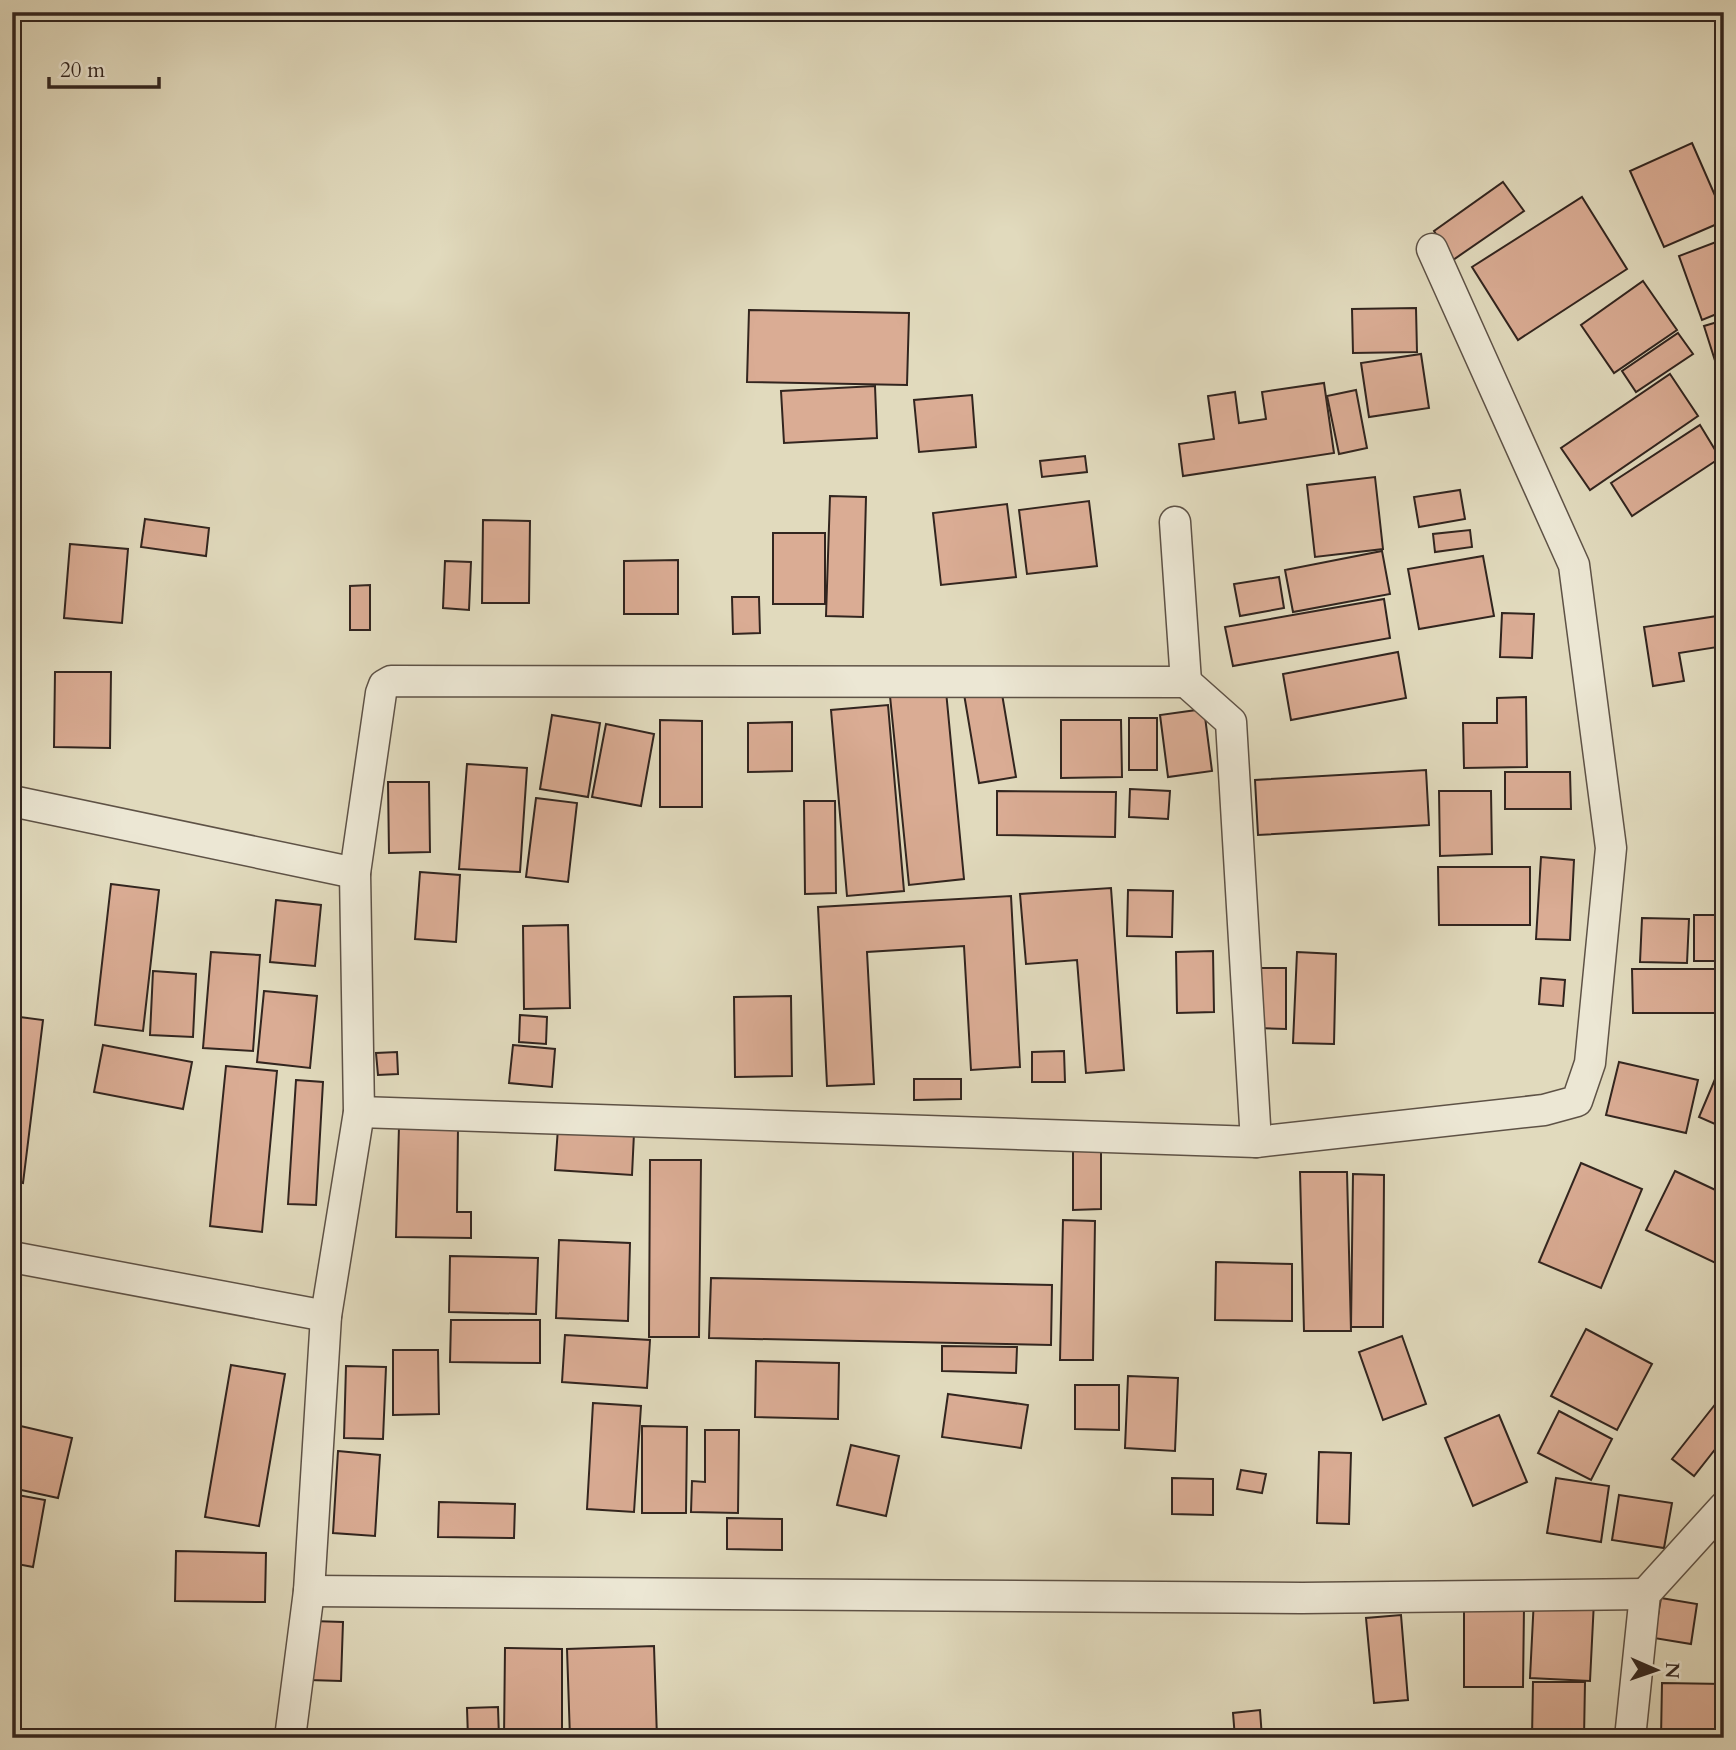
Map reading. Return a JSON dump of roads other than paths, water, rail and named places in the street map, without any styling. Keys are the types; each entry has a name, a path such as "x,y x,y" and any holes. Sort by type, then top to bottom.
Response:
{"street":[{"path":"359,1112 1256,1142 1544,1110 1577,1101 1590,1063 1611,848 1574,565 1432,249"},
{"path":"1175,522 1186,682"},
{"path":"290,1738 309,1591 327,1316 359,1112 355,873 384,685 391,681 1186,682 1231,722 1256,1142"},
{"path":"12,801 355,873"},
{"path":"12,1257 327,1316"},
{"path":"1630,1738 1645,1594 1724,1507"},
{"path":"309,1591 1288,1598 1645,1594"}]}
